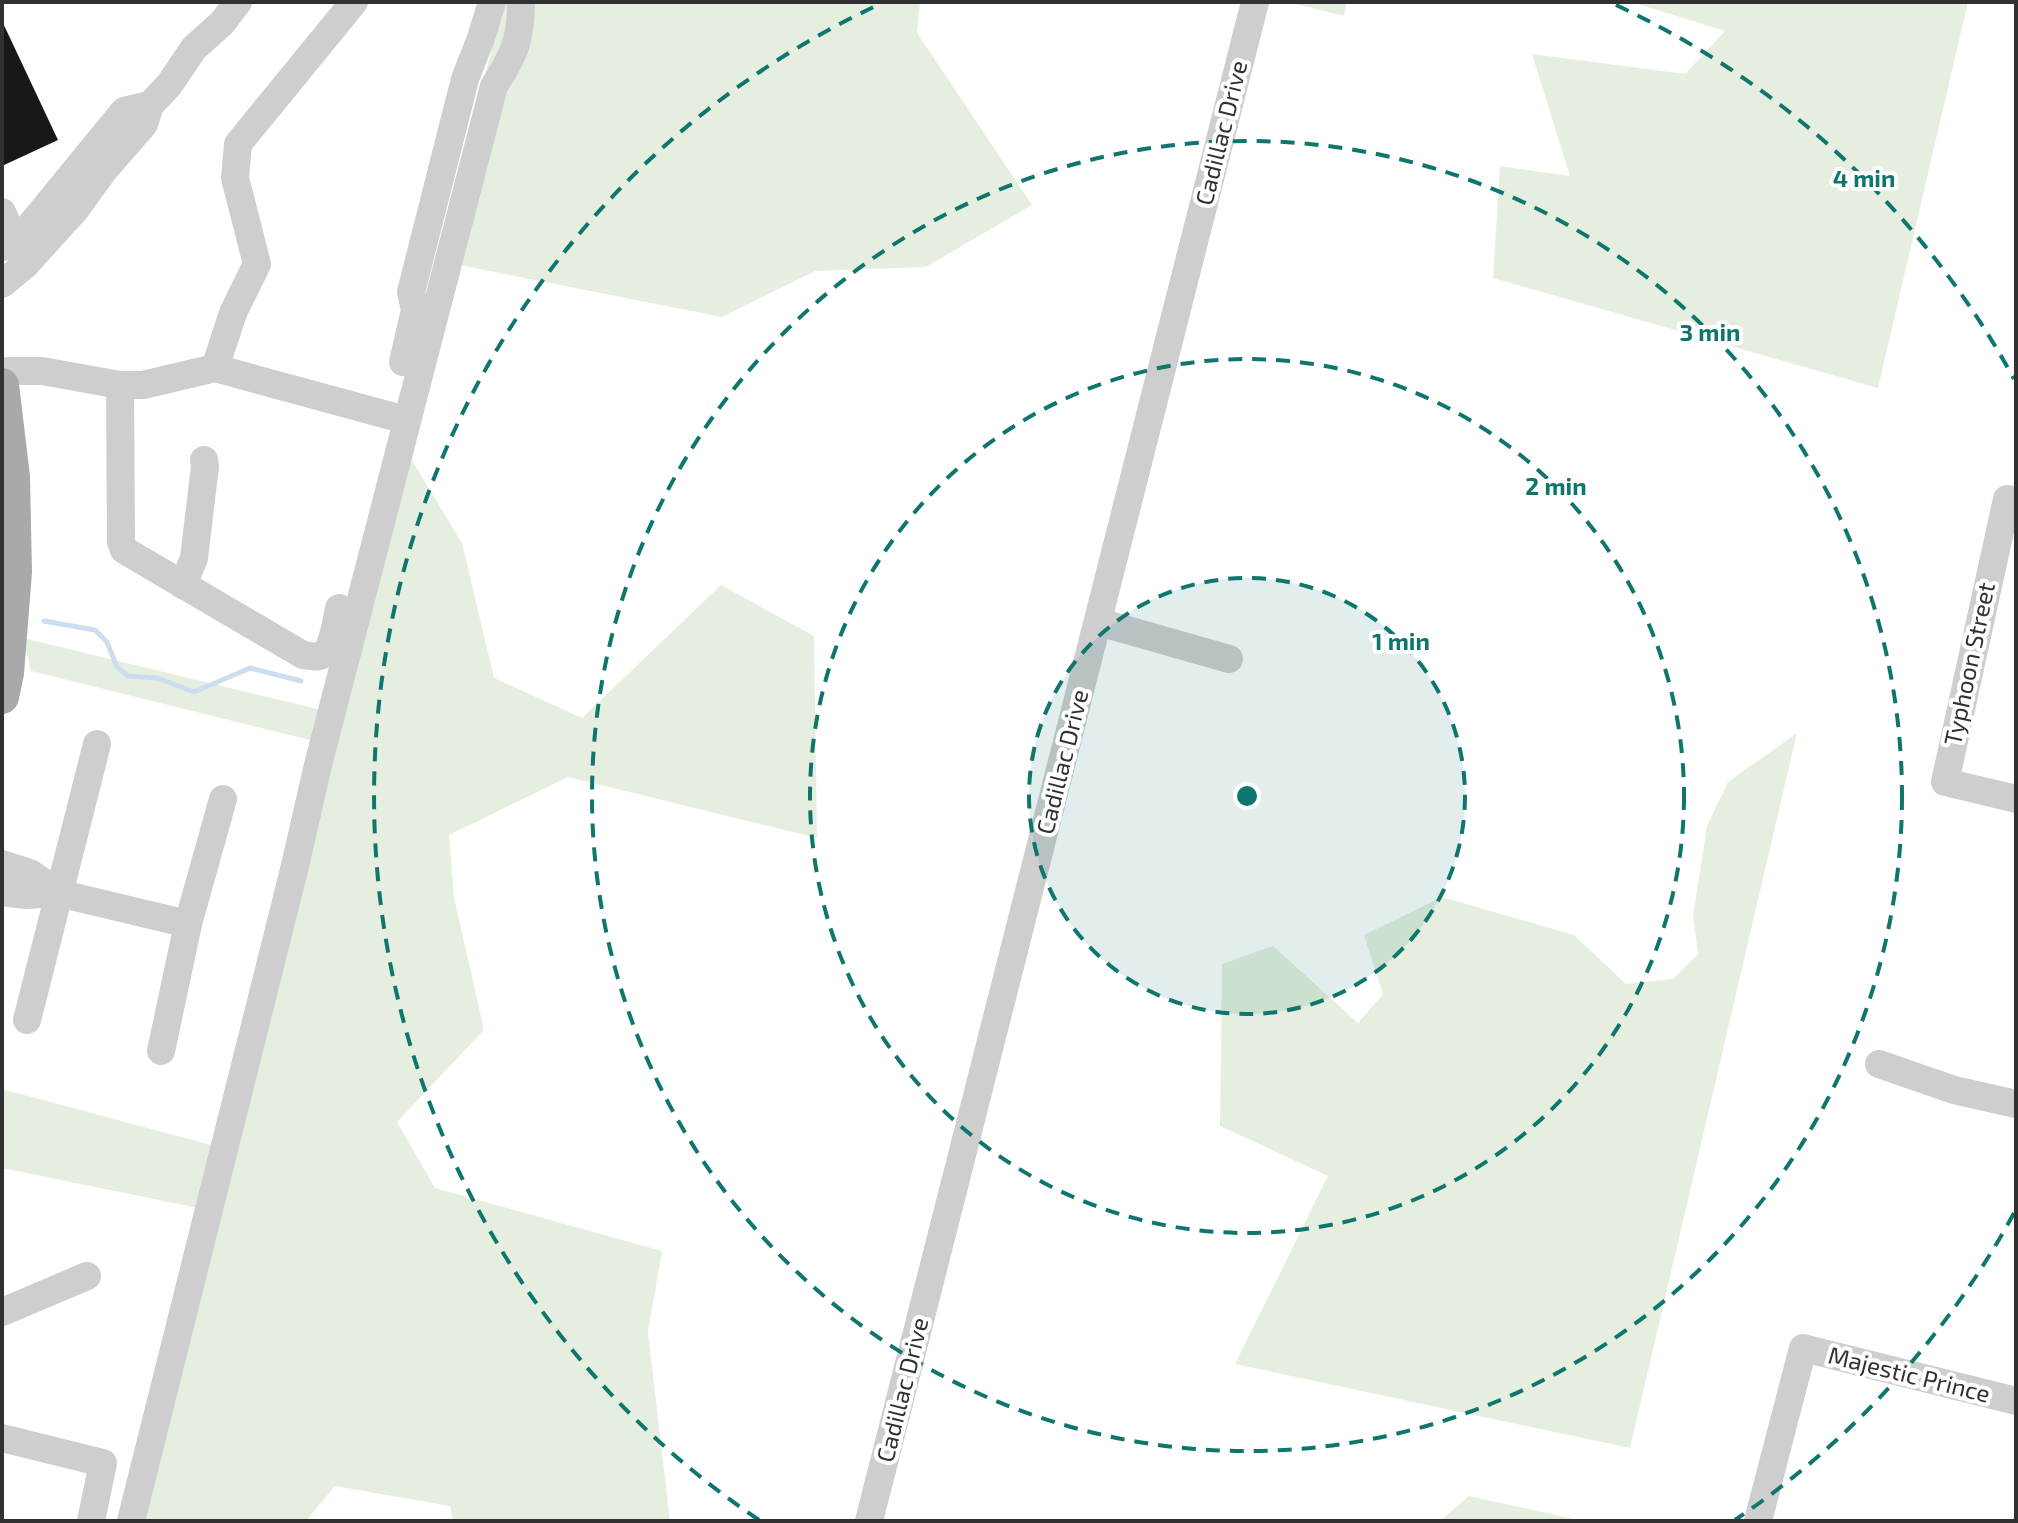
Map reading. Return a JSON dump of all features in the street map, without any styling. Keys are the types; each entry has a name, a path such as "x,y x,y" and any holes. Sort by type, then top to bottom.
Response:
{"main road":[{"path":"2,385 13,477 15,572 7,673 2,697"}],"street":[{"path":"2,284 14,252 124,111 150,105 169,85 194,48 222,23 238,2"},
{"path":"215,368 233,313 257,264 235,178 238,144 354,2"},
{"path":"120,385 121,542 124,550 303,655 324,653 330,644 391,416 415,310 411,292 465,79 492,2"},
{"path":"131,1521 318,765 494,86 510,62 518,41 521,2"},
{"name":"Cadillac Drive","path":"869,1521 1255,2"},
{"path":"2,212 14,252"},
{"path":"2,371 42,371 120,385 143,385 215,368 391,416"},
{"path":"183,585 194,558 204,460"},
{"name":"Typhoon Street","path":"2011,500 1945,782 2016,799"},
{"path":"1099,622 1229,659"},
{"path":"27,1020 97,744"},
{"path":"161,1051 188,924 223,799"},
{"path":"2,864 30,873 58,893"},
{"path":"2,892 26,895 58,893 188,924"},
{"path":"1879,1064 1954,1090 2016,1104"},
{"path":"2,1312 87,1276"},
{"name":"Majestic Prince","path":"1758,1521 1803,1348 2016,1401"},
{"path":"2,1438 103,1463 91,1521"}],"green space":[{"path":"504,2 920,2 917,33 1032,205 926,267 815,271 722,317 459,265 410,457 462,543 494,678 582,718 721,585 814,636 817,838 568,777 449,835 454,897 484,1030 397,1122 435,1188 662,1251 648,1332 670,1521 453,1521 450,1506 335,1486 306,1521 126,1521 198,1208 2,1168 2,1089 215,1146 310,740 31,671 23,638 321,710"},
{"path":"1288,2 1347,2 1344,16"},
{"path":"1631,2 1968,2 1878,388 1493,278 1500,166 1570,176 1532,54 1685,74 1725,31"},
{"path":"1797,733 1630,1448 1235,1364 1328,1176 1220,1126 1222,964 1273,946 1358,1023 1383,994 1364,935 1442,897 1574,935 1626,984 1673,979 1698,954 1693,916 1707,826 1728,782"},
{"path":"1469,1496 1583,1521 1440,1521"}],"building":[{"path":"2,21 58,140 2,166"}],"waterway":[{"path":"44,621 95,630 107,642 117,667 128,676 157,678 194,692 250,668 301,681"}]}
